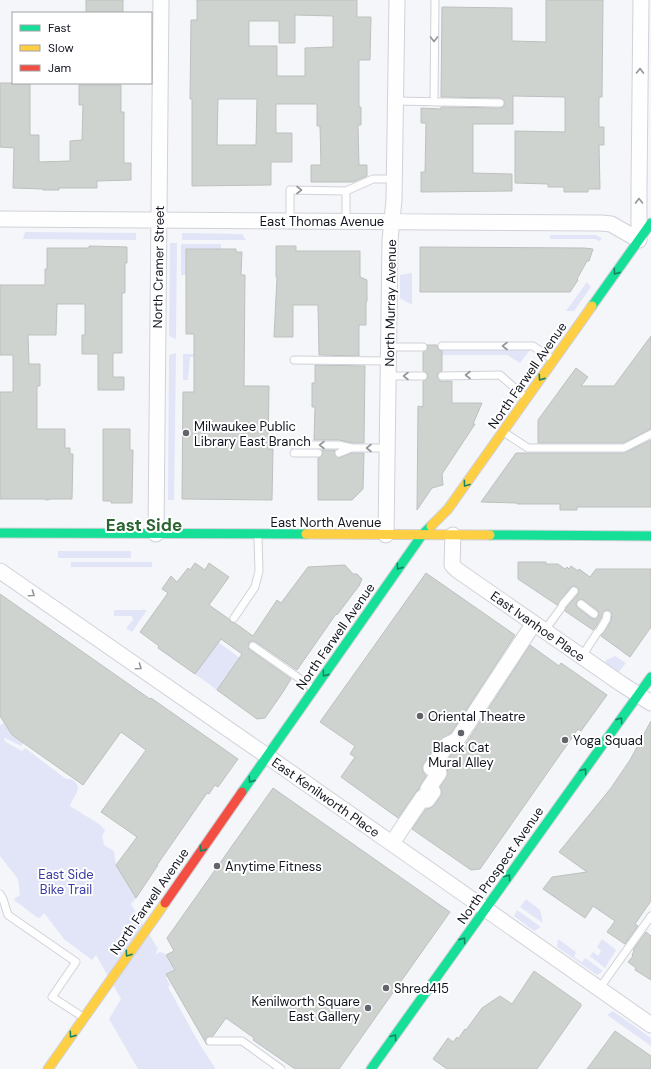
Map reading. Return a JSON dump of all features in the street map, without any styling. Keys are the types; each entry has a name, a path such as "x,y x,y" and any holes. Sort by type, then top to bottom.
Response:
{"main road":[{"name":"North Farwell Avenue","path":"48,1069 422,535 448,509 651,223"},
{"name":"East North Avenue","path":"0,533 651,536"},
{"name":"North Prospect Avenue","path":"371,1069 651,677"}],"street":[{"name":"North Cramer Street","path":"156,534 161,0"},
{"name":"North Murray Avenue","path":"386,535 390,240 395,179 397,0"},
{"path":"639,240 641,0"},
{"name":"East Thomas Avenue","path":"0,219 601,223 611,224 639,240"},
{"name":"East Ivanhoe Place","path":"452,535 452,565 457,570 651,703"},
{"name":"East Kenilworth Place","path":"0,571 486,908 651,1025"},
{"path":"392,843 423,797 427,800 430,790 439,773 432,768 447,745 457,740 539,626"}],"lane":[{"path":"434,102 435,0"},
{"path":"396,101 500,103"},
{"path":"290,221 290,190 346,191 374,179 395,179"},
{"path":"346,191 346,221"},
{"path":"442,346 533,346 554,361"},
{"path":"294,360 389,354 423,347"},
{"path":"442,376 500,375 527,398"},
{"path":"389,376 423,376"},
{"path":"503,431 528,448 624,448 651,434"},
{"path":"294,445 339,445 351,448 388,448"},
{"path":"339,453 351,448"},
{"path":"294,453 318,453"},
{"path":"234,618 255,587 259,571 258,534"},
{"path":"539,626 564,604 574,591"},
{"path":"564,604 573,599 595,614 601,621 599,630"},
{"path":"582,656 607,615"},
{"path":"253,646 315,689"},
{"path":"0,894 4,899 8,915 76,962 52,997 84,1018"},
{"path":"599,989 651,916"},
{"path":"210,1041 242,1041 281,1069"}],"green space":[{"path":"25,232 136,233 136,240 23,239"},
{"path":"182,233 242,234 246,240 182,240"},
{"path":"550,235 595,235 602,238 600,241 595,239 550,239"},
{"path":"170,243 177,243 176,339 169,336"},
{"path":"181,244 221,244 221,249 186,249 186,275 181,275"},
{"path":"412,273 412,305 400,298 400,275"},
{"path":"587,282 591,287 574,311 566,311"},
{"path":"442,350 530,350 520,363 507,355 442,355"},
{"path":"176,353 174,500 168,500 169,355"},
{"path":"183,354 196,354 196,357 190,357 188,380 183,380"},
{"path":"58,551 131,551 131,558 58,558"},
{"path":"71,562 152,562 152,567 71,567"},
{"path":"114,610 147,610 132,632 126,628 133,620 132,616 114,616"},
{"path":"218,642 240,658 217,690 195,674"},
{"path":"615,656 626,663 618,673 605,663 606,660"},
{"name":"East Side Bike Trail","path":"4,723 12,736 23,743 21,746 5,738 4,739 6,742 22,751 25,748 66,779 71,779 74,781 78,788 70,806 99,824 105,830 102,836 104,845 114,851 116,865 136,898 131,904 158,949 156,952 157,954 160,952 164,953 170,963 178,959 182,966 166,974 170,985 168,987 200,1045 215,1068 214,1069 138,1069 109,1019 121,999 96,955 92,960 64,939 44,913 38,918 14,900 20,895 18,879 0,856 0,725"},
{"path":"526,899 540,910 543,923 520,907"},
{"path":"517,910 541,927 534,931 514,916"},
{"path":"558,939 576,952 574,957 582,962 585,958 603,971 597,975 557,947"},
{"path":"602,939 616,950 605,968 590,956 593,952 598,956 601,951 597,947"},
{"path":"613,1011 651,1038 651,1046 607,1015"}],"building":[{"path":"86,0 123,0 123,12 86,12"},
{"path":"197,0 357,0 357,17 371,17 370,60 359,60 359,107 361,107 361,125 358,125 359,165 367,165 367,176 353,182 311,182 311,165 321,165 320,126 317,126 317,104 276,104 276,133 292,133 292,162 271,162 271,185 192,186 192,99 190,99 191,20 197,20","holes":["295,15 333,16 333,47 305,48 305,76 277,76 277,46 249,46 249,21 279,21 279,43 295,43","218,99 257,99 256,145 217,145"]},
{"path":"546,0 603,0 602,97 599,97 599,127 604,127 604,145 599,145 600,189 588,189 588,192 564,192 564,187 548,187 548,184 515,183 515,131 565,132 565,97 513,96 513,124 473,124 473,173 512,174 512,191 421,192 421,172 425,172 426,123 421,123 421,108 500,108 503,107 505,103 504,100 500,98 441,97 442,7 512,8 512,41 546,42"},
{"path":"0,83 30,84 30,135 39,135 39,162 70,161 70,141 82,140 83,105 79,105 79,85 121,85 121,112 124,112 124,163 131,163 131,180 97,181 97,188 59,188 59,190 43,190 13,188 14,148 0,147"},
{"path":"89,246 127,247 127,263 125,263 125,293 122,293 122,353 113,353 113,377 124,377 124,390 98,390 98,354 82,354 82,335 85,335 85,304 57,304 56,335 28,335 29,364 40,364 40,386 37,386 37,429 65,429 65,448 70,448 70,454 73,454 72,499 0,499 0,392 13,392 13,355 0,355 0,285 45,285 47,248 89,248"},
{"path":"276,246 296,246 296,251 360,251 360,277 367,280 367,301 366,325 359,325 359,356 319,355 318,305 293,305 293,337 274,337 277,277"},
{"path":"420,247 593,249 589,261 587,261 577,279 578,280 570,292 420,292"},
{"path":"186,249 236,249 236,252 242,252 241,275 245,275 244,386 269,386 268,449 273,449 272,500 182,499 183,392 194,392 194,334 186,334"},
{"path":"651,336 651,429 623,443 538,443 538,420 576,368 588,377 581,386 614,386"},
{"path":"427,345 437,345 438,349 442,351 442,371 438,373 437,376 440,381 452,381 452,403 482,403 473,424 475,424 442,474 443,485 432,488 417,510 418,406 423,407 423,381 427,379 428,376 427,373 423,371 423,352 427,349"},
{"path":"315,365 365,366 364,443 352,443 339,440 314,440 315,407 312,407 312,383 315,383"},
{"path":"103,429 130,429 130,450 133,450 132,503 111,503 111,501 103,501"},
{"path":"651,440 651,507 577,507 577,510 560,510 560,504 481,502 516,453 624,453"},
{"path":"322,450 335,450 335,455 339,458 352,453 364,453 363,489 352,500 318,500 318,458 322,455"},
{"path":"518,562 546,562 546,564 558,564 565,569 567,567 569,569 571,566 578,571 579,569 590,577 596,569 651,569 651,627 630,657 601,636 611,621 612,614 610,611 604,611 593,630 565,611 578,594 579,590 577,587 574,586 570,588 557,605 518,579","holes":["582,599 597,610 599,614 598,617 594,619 591,618 578,608 576,604 577,601"]},
{"path":"195,563 205,570 209,563 229,577 209,605 231,622 235,623 253,636 277,600 281,603 308,567 345,565 353,574 357,574 362,579 359,586 337,615 336,614 297,670 256,642 251,641 249,643 248,648 250,650 291,679 265,718 257,719 217,690 242,654 221,639 195,674 158,648 159,646 140,632 168,593 162,589 171,576 177,582 188,568 190,570"},
{"name":"Oriental Theatre","path":"426,573 515,635 451,733 440,740 424,763 422,767 426,776 419,789 398,818 341,777 355,757 350,754 355,746 320,722"},
{"path":"0,594 238,759 218,787 215,785 209,794 207,793 136,898 116,865 137,837 101,812 146,750 121,732 83,785 12,735 0,716"},
{"path":"530,645 559,666 561,663 607,695 581,731 578,729 480,869 471,870 412,829 426,809 434,806 442,793 440,787 448,774 444,765 453,752 465,745"},
{"path":"651,721 651,901 635,924 638,926 625,944 607,932 615,921 593,906 585,918 543,889 552,877 587,872 559,852 611,788 630,760"},
{"path":"273,788 450,912 339,1069 295,1069 253,1040 254,1038 226,1018 213,1036 206,1038 205,1041 207,1045 166,974 175,970 166,955 174,951 167,938"},
{"path":"646,932 651,936 651,980 635,970 636,968 628,962 633,956 633,950"},
{"path":"534,971 581,1004 537,1069 447,1069 433,1059 448,1038 453,1042 457,1037 458,1039 482,1008 500,996 512,1004"},
{"path":"615,1031 651,1056 651,1069 587,1069"}],"traffic: fast":[{"path":"592,306 651,223"},
{"path":"242,792 422,535 431,526"},
{"path":"0,533 306,534"},
{"path":"490,535 651,536"},
{"path":"371,1069 651,677"}],"traffic: slow":[{"path":"431,526 448,509 592,306"},
{"path":"306,534 490,535"},
{"path":"48,1069 165,903"}],"traffic: jam":[{"path":"165,903 242,792"}],"place":[{"name":"Milwaukee Public Library East Branch","path":"186,433"},
{"name":"Oriental Theatre","path":"420,716"},
{"name":"Black Cat Mural Alley","path":"461,733"},
{"name":"Yoga Squad","path":"565,740"},
{"name":"Anytime Fitness","path":"217,866"},
{"name":"Shred415","path":"386,988"},
{"name":"Kenilworth Square East Gallery","path":"368,1008"}],"district":[{"name":"East Side","path":"144,525"}]}
